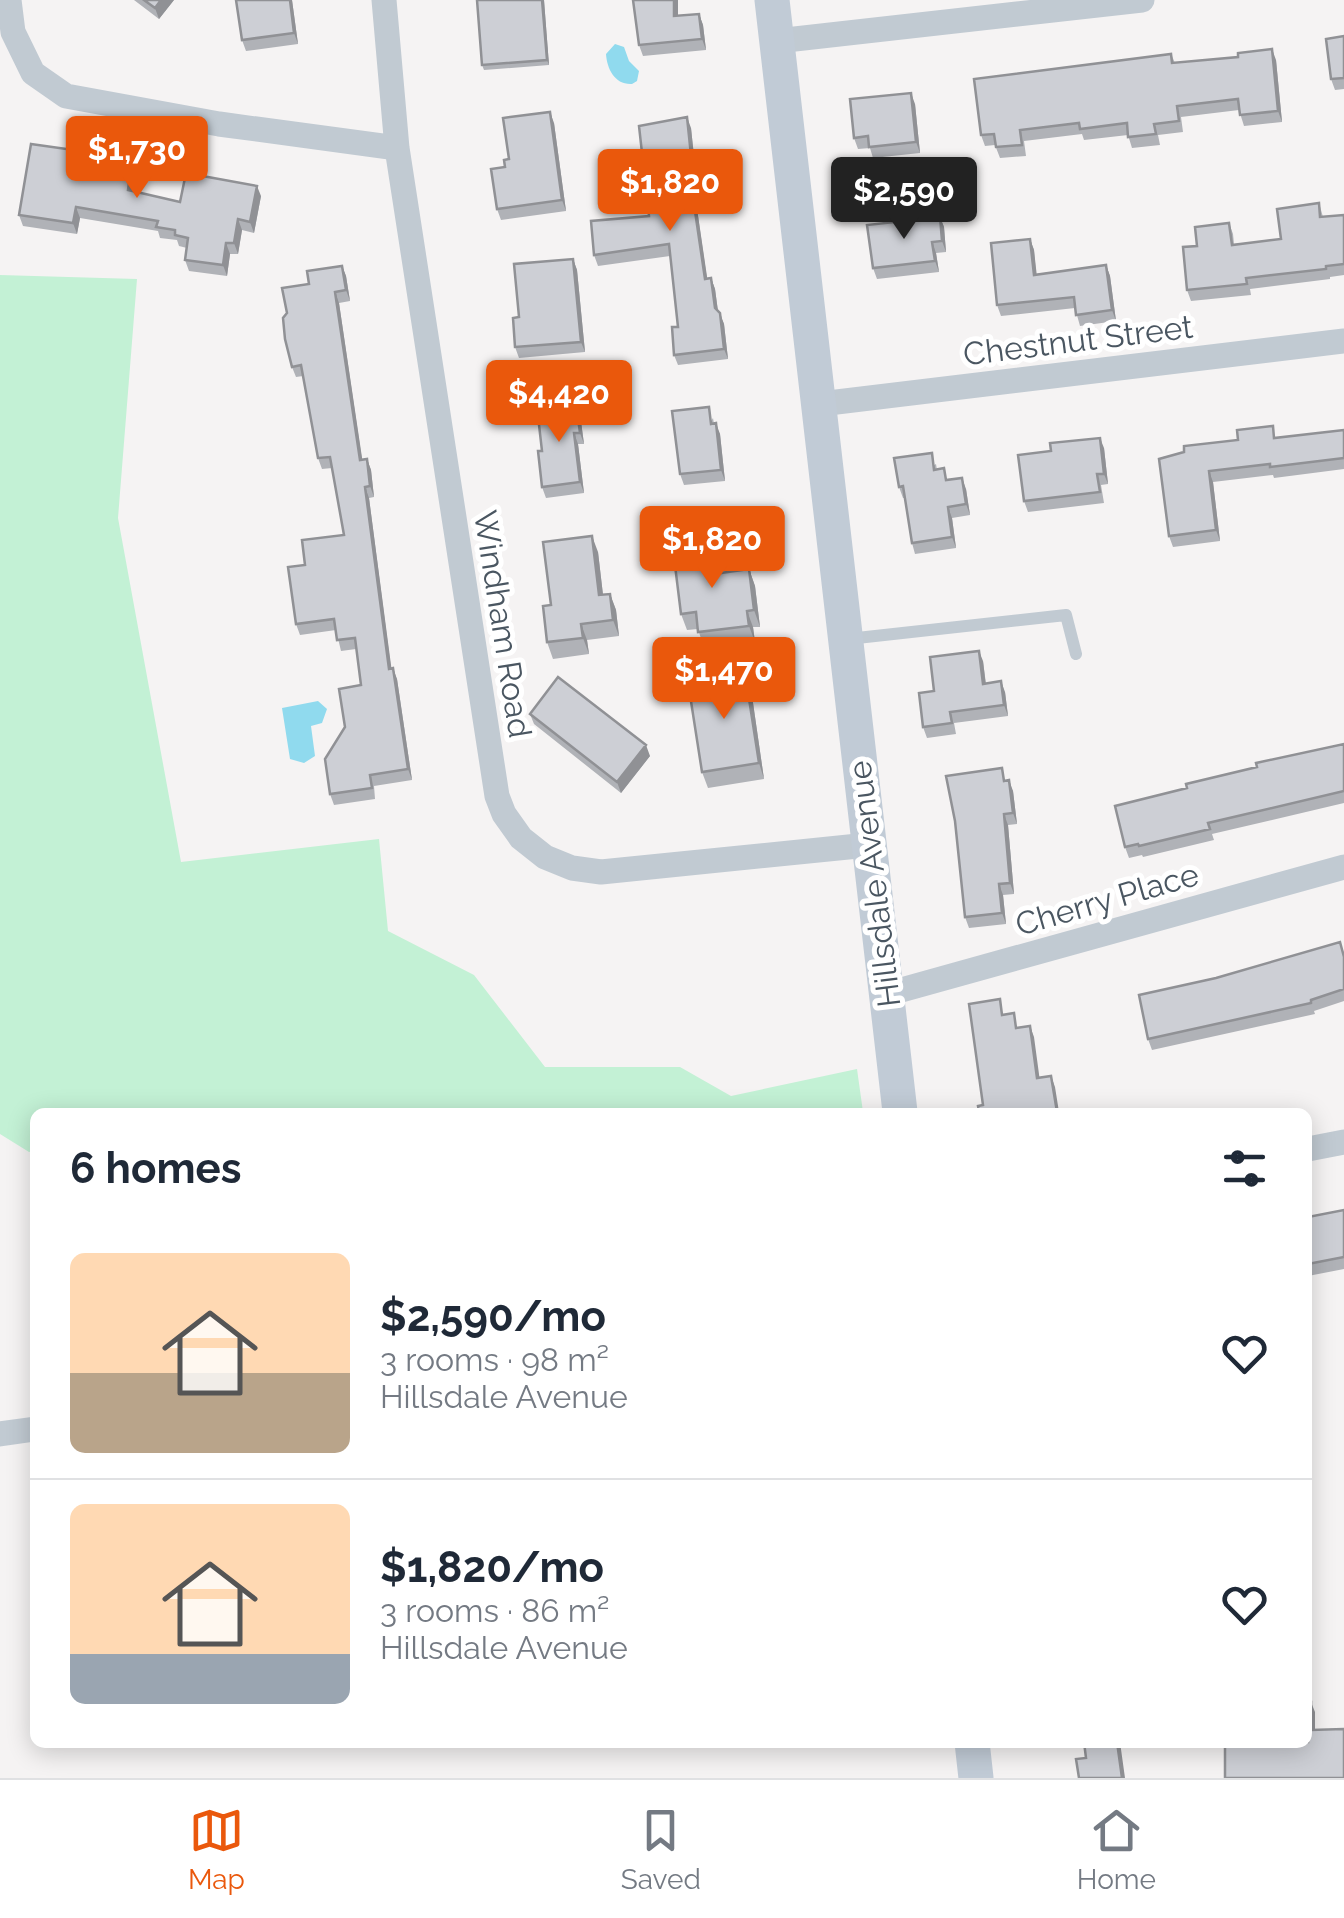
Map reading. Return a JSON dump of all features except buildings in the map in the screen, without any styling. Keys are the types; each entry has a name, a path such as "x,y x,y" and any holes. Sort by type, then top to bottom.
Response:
{"street":[{"path":"9,0 14,32 34,73 66,96 218,124 396,148"},
{"name":"Windham Road","path":"384,0 396,148 481,698 504,814 521,838 545,857 572,868 601,872 868,845"},
{"name":"Hillsdale Avenue","path":"772,0 900,1108"},
{"path":"777,40 1142,0"},
{"name":"Chestnut Street","path":"820,404 1344,341"},
{"name":"Cherry Place","path":"887,994 1344,867"},
{"path":"1312,1147 1344,1142"},
{"path":"0,1434 30,1430"},
{"path":"973,1748 976,1778"}],"lane":[{"path":"846,640 1066,614 1076,654"}],"green space":[{"path":"0,275 137,279 118,518 181,862 379,839 388,931 474,975 545,1067 680,1067 731,1096 857,1069 862,1108 30,1108 30,1152 0,1134"}],"water":[{"path":"615,44 624,47 629,61 639,71 632,84 621,82 610,70 606,54"},
{"path":"318,701 327,709 322,723 311,726 315,756 304,763 290,759 282,708"}]}
